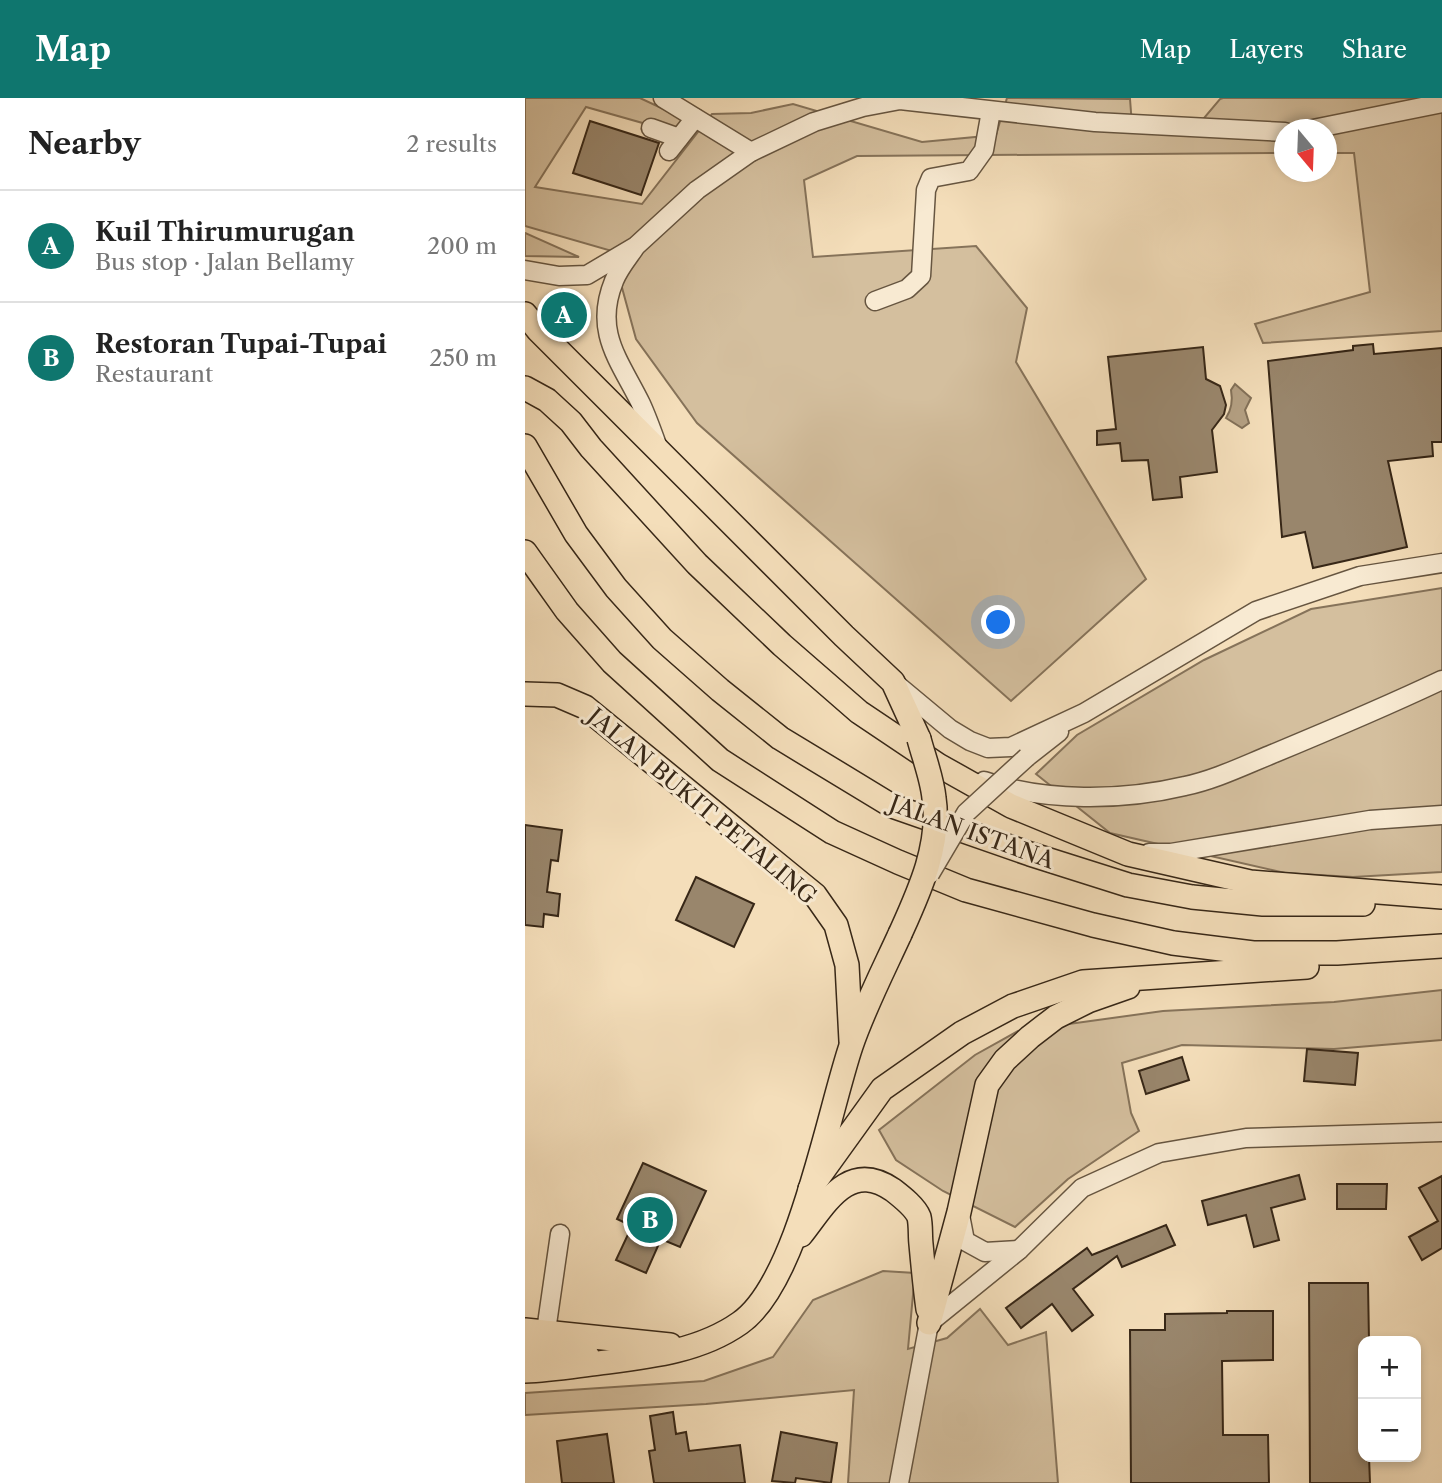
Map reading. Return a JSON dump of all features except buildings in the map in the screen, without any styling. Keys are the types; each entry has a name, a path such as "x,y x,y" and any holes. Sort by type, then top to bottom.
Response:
{"main road":[{"path":"525,314 538,330 893,682 919,739 935,798 935,839 918,895 852,1044 790,1249 773,1284 758,1306 742,1322 690,1347 632,1359 525,1371"},
{"path":"525,388 547,400 571,422 591,448 697,564 782,645 859,712 937,765 1011,806 1128,854 1250,882 1442,897"},
{"name":"JALAN ISTANA","path":"525,446 576,534 616,588 662,639 780,738 892,806 1030,855 1128,885 1192,897 1263,904 1442,903"},
{"path":"525,552 567,611 612,662 720,760 832,832 898,862 966,890 1173,943 1265,953 1337,953 1442,946"},
{"name":"JALAN BUKIT PETALING","path":"525,694 557,695 585,707 815,895 836,925 847,965 852,1044"},
{"path":"810,1189 882,1089 962,1033 1013,1006 1083,982 1316,966 1442,946"},
{"path":"929,1323 960,1212 987,1085 1005,1060 1056,1017 1088,1000 1156,977"},
{"path":"790,1249 841,1187 864,1178 889,1188 904,1199 919,1217 929,1323"},
{"path":"535,1331 690,1347"},
{"path":"525,1350 632,1359"}],"street":[{"path":"663,98 751,152"},
{"path":"525,270 559,276 587,275 636,246 697,190 751,152 814,122 863,107 900,100 1094,122 1274,131"},
{"path":"1337,122 1406,104 1442,103"},
{"path":"876,301 907,289 921,276 926,190 931,178 969,171 983,150 991,111"},
{"path":"651,128 674,145 695,118"},
{"path":"636,246 614,280 606,328 612,350 640,403 658,447"},
{"path":"893,682 950,729 988,748 1011,747 1084,713 1256,611 1360,576 1442,563"},
{"path":"937,765 1008,789 1077,797 1147,793 1187,786 1241,767 1366,716 1442,680"},
{"path":"918,895 966,813 1027,757 1084,713"},
{"path":"1128,854 1171,852 1370,820 1442,815"},
{"path":"899,1483 929,1323 1019,1250 1082,1188 1159,1153 1245,1138 1442,1132"},
{"path":"960,1212 965,1241 985,1252 1019,1250"},
{"path":"535,1331 560,1234"}],"shaded area":[{"path":"525,98 640,98 687,120 678,133 586,107 535,187 642,204 712,114 751,113 793,104 922,142 996,135 1007,98 1130,99 1132,125 1194,130 1223,98 1442,98 1442,331 1263,343 1255,324 1370,292 1354,153 1337,153 1337,119 1274,119 1274,153 857,156 804,180 813,257 976,246 1027,308 1016,362 1146,579 1011,701 697,423 636,339 612,251 525,226"},
{"path":"525,233 579,257 525,256"},
{"path":"1235,384 1251,398 1245,410 1249,423 1242,428 1226,418 1230,411 1231,390"},
{"path":"1442,588 1442,872 1353,877 1285,873 1110,833 1036,774 1077,735 1204,660 1311,609"},
{"path":"1442,990 1442,1040 1334,1049 1182,1045 1122,1063 1131,1113 1139,1131 1068,1179 1015,1227 943,1191 896,1160 879,1130 975,1055 1018,1031 1163,1011 1334,1002"},
{"path":"883,1271 915,1273 908,1349 947,1338 980,1309 1008,1345 1046,1332 1058,1483 848,1483 854,1390 706,1404 525,1415 525,1393 704,1381 773,1357 813,1300"}],"place":[{"name":"Kuil Thirumurugan","path":"564,315"},
{"name":"Restoran Tupai-Tupai","path":"650,1220"}]}
